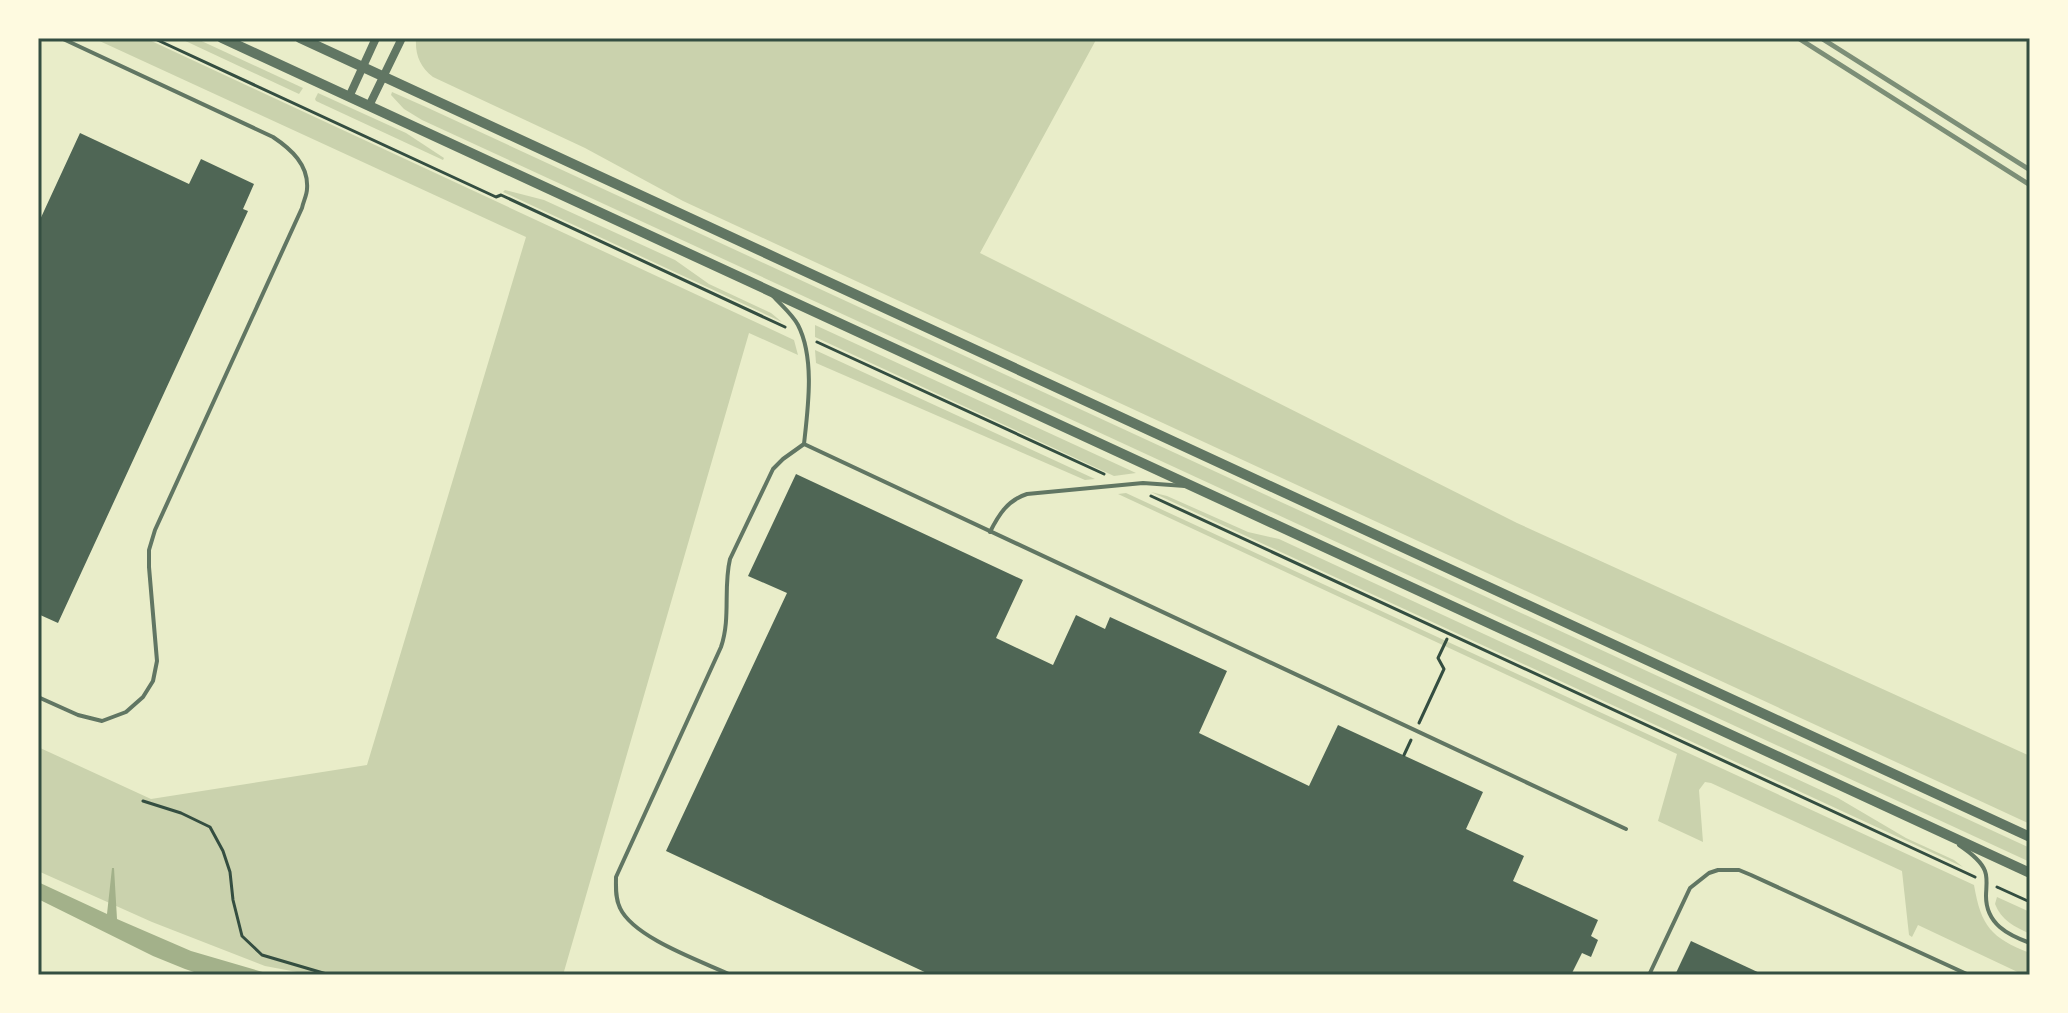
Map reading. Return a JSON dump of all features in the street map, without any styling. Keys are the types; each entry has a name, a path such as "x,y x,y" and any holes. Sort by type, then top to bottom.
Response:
{"street":[{"path":"222,38 2030,873"},
{"path":"300,38 2030,837"},
{"path":"349,97 376,38"},
{"path":"369,106 402,38"}],"lane":[{"path":"38,697 78,715 102,721 126,712 143,697 153,681 157,661 149,550 155,530 302,208 307,189 301,161 273,137 61,38"},
{"path":"731,975 654,939 635,926 620,908 615,893 616,877 721,647 726,632 730,559 773,469 804,444 808,405 807,359 797,323 769,291"},
{"path":"804,444 1626,829"},
{"path":"990,532 1005,507 1016,497 1027,494 1143,483 1195,487"},
{"path":"1937,830 1976,858 1983,867 1986,902 1994,920 2010,936 2030,943"},
{"path":"1649,975 1690,888 1709,873 1728,869 1751,875 1969,975"}],"path":[{"path":"153,38 496,197 501,195 2030,902"},
{"path":"1404,755 1444,669 1438,658 1447,639"},
{"path":"143,801 181,813 210,827 230,872 242,936 262,955 330,975"}],"shaded area":[{"path":"93,38 145,38 794,340 798,355 749,333 563,975 313,975 265,966 152,922 38,871 38,747 151,799 367,765 526,237"},
{"path":"179,38 195,38 303,88 299,94"},
{"path":"416,38 1097,38 980,253 1517,523 2030,756 2030,824 683,201 585,148 433,77 419,60"},
{"path":"392,92 2030,848 2030,862 422,120 404,109 391,95"},
{"path":"318,93 406,133 443,160 316,101"},
{"path":"503,192 544,200 675,260 709,284 771,313 782,322"},
{"path":"815,325 1136,473 1114,476 815,337"},
{"path":"815,350 1095,479 1085,480 816,363"},
{"path":"1151,492 1167,496 1248,532 1279,539 1838,798 1963,867"},
{"path":"1126,493 1974,885 1980,911 1990,929 2006,942 2030,953 2030,975 2024,975 1918,925 1912,937 1909,935 1902,871 1711,783 1705,782 1699,790 1703,842 1658,821 1677,754 1118,494"},
{"path":"112,868 117,919 191,951 273,975 203,975 153,956 38,899 38,882 107,914"},
{"path":"1997,897 2030,912 2030,934 2005,919 1995,904"}],"building":[{"path":"80,133 189,184 201,159 254,184 243,209 248,211 58,623 38,614 38,224"},
{"path":"796,474 1023,580 996,638 1053,665 1076,615 1105,629 1110,617 1227,671 1199,733 1309,786 1338,725 1483,792 1466,829 1524,856 1513,881 1598,920 1591,936 1598,940 1591,957 1582,953 1571,975 931,975 666,851 787,593 748,576"},
{"path":"1691,941 1764,975 1675,975"}],"railway":[{"path":"1798,38 2030,185"},
{"path":"1821,38 2030,170"}]}
